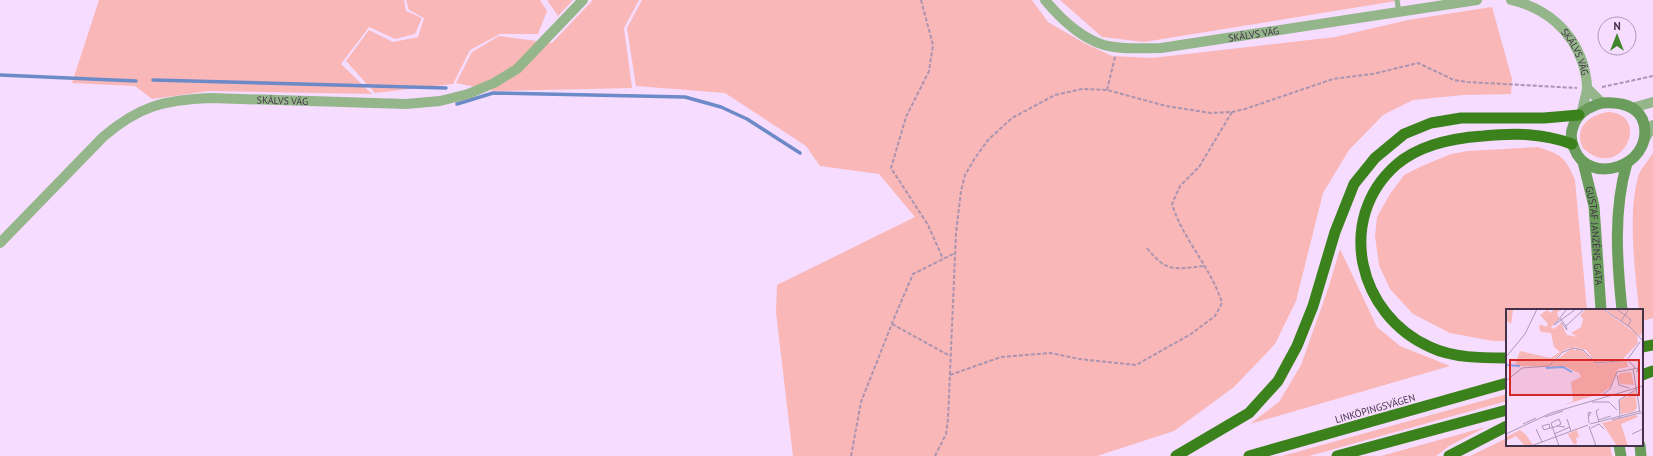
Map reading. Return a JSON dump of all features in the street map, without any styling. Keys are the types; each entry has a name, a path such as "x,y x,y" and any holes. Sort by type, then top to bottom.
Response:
{"highway":[{"path":"1176,456 1248,413 1278,381 1297,346 1313,306 1334,232 1354,184 1375,158 1404,134 1431,123 1461,118 1544,118 1580,114"},
{"path":"1506,358 1483,358 1455,354 1430,348 1406,334 1390,320 1378,304 1369,287 1364,269 1362,232 1366,212 1380,184 1396,165 1409,155 1441,142 1464,137 1522,134 1544,136 1572,144"},
{"path":"1643,374 1653,370"},
{"name":"LINKÖPINGSVÄGEN","path":"1249,456 1506,383"},
{"path":"1337,456 1506,410"},
{"path":"1449,456 1506,427"}],"main road":[{"path":"1602,103 1615,103 1632,108 1638,113 1642,120 1645,139 1639,153 1627,163 1606,169 1591,167 1583,162 1574,150 1572,144 1572,129 1580,114 1602,103"},
{"name":"GUSTAF JANZÉNS GATA","path":"1583,162 1594,206 1601,309"},
{"name":"GUSTAF JANZÉNS GATA","path":"1622,309 1618,214 1627,163"},
{"path":"1619,446 1621,456"},
{"path":"1640,446 1642,456"}],"street":[{"name":"SKÄLVS VÄG","path":"0,242 103,137 120,123 160,103 210,98 406,104 440,101 468,94 494,83 518,69 583,0"},
{"name":"SKÄLVS VÄG","path":"1045,0 1054,11 1077,31 1104,45 1161,48 1477,0"},
{"name":"SKÄLVS VÄG","path":"1512,0 1541,10 1565,31 1579,52 1587,88 1580,114"},
{"name":"SKÄLVS VÄG","path":"1587,88 1602,103"},
{"path":"1632,108 1653,102"},
{"path":"1645,139 1653,125"}],"lane":[{"path":"1397,0 1399,12"}],"path":[{"path":"921,0 933,45 929,71 906,117 892,168 928,225 943,259"},
{"path":"1107,90 1118,46"},
{"path":"935,456 942,445 946,434 955,253 959,206 965,175 975,158 992,136 1012,118 1055,94 1082,89 1107,90 1189,110 1211,113 1232,112 1333,79 1373,74 1418,63 1454,80 1466,82 1587,88 1604,87 1653,76"},
{"path":"950,375 1001,357 1051,353 1079,359 1136,365 1191,334 1215,316 1222,303 1217,288 1177,221 1172,204 1180,186 1199,167 1232,112"},
{"path":"1147,248 1157,261 1170,269 1204,266"},
{"path":"851,456 862,402 913,274 955,253"},
{"path":"892,324 951,356"}],"shaded area":[{"path":"99,0 404,0 406,11 422,18 415,34 395,39 369,27 341,64 372,94 209,91 152,99 135,86 72,83"},
{"path":"406,0 540,0 547,11 538,34 500,34 470,50 453,84 375,93 346,61 369,30 393,42 418,37 424,18 409,10"},
{"path":"547,0 573,0 558,16"},
{"path":"593,0 639,0 624,28 632,88 495,91 456,83 472,52 499,36 552,43"},
{"path":"642,0 1032,0 1048,22 1084,43 1112,56 1152,58 1335,37 1408,20 1492,7 1512,79 1511,94 1463,95 1413,100 1383,115 1349,150 1323,193 1296,301 1275,344 1234,387 1174,431 1097,456 793,456 776,313 777,285 915,217 879,174 820,166 806,146 725,93 636,86 627,28"},
{"path":"1060,0 1402,0 1144,42 1102,37"},
{"path":"1608,112 1621,116 1628,124 1630,134 1627,144 1619,153 1609,158 1597,157 1583,148 1580,141 1580,134 1589,119"},
{"path":"1538,147 1552,152 1562,158 1575,180 1587,309 1506,309 1506,341 1493,341 1450,333 1413,314 1390,289 1379,265 1375,236 1377,217 1390,194 1404,175 1451,154 1468,151"},
{"path":"1653,153 1653,318 1643,321 1643,309 1639,309 1633,241 1633,206 1635,189 1642,169"},
{"path":"1340,249 1377,327 1400,346 1450,366 1250,424 1279,402 1301,365 1328,289"},
{"path":"1506,394 1506,401 1309,456 1282,456"},
{"path":"1486,427 1449,446 1436,456 1381,456"},
{"path":"1506,438 1506,446 1610,446 1612,456 1470,456"}],"waterway":[{"path":"0,75 136,81"},
{"path":"153,80 446,88"},
{"path":"457,104 493,93 685,97 721,107 747,119 800,153"}]}
